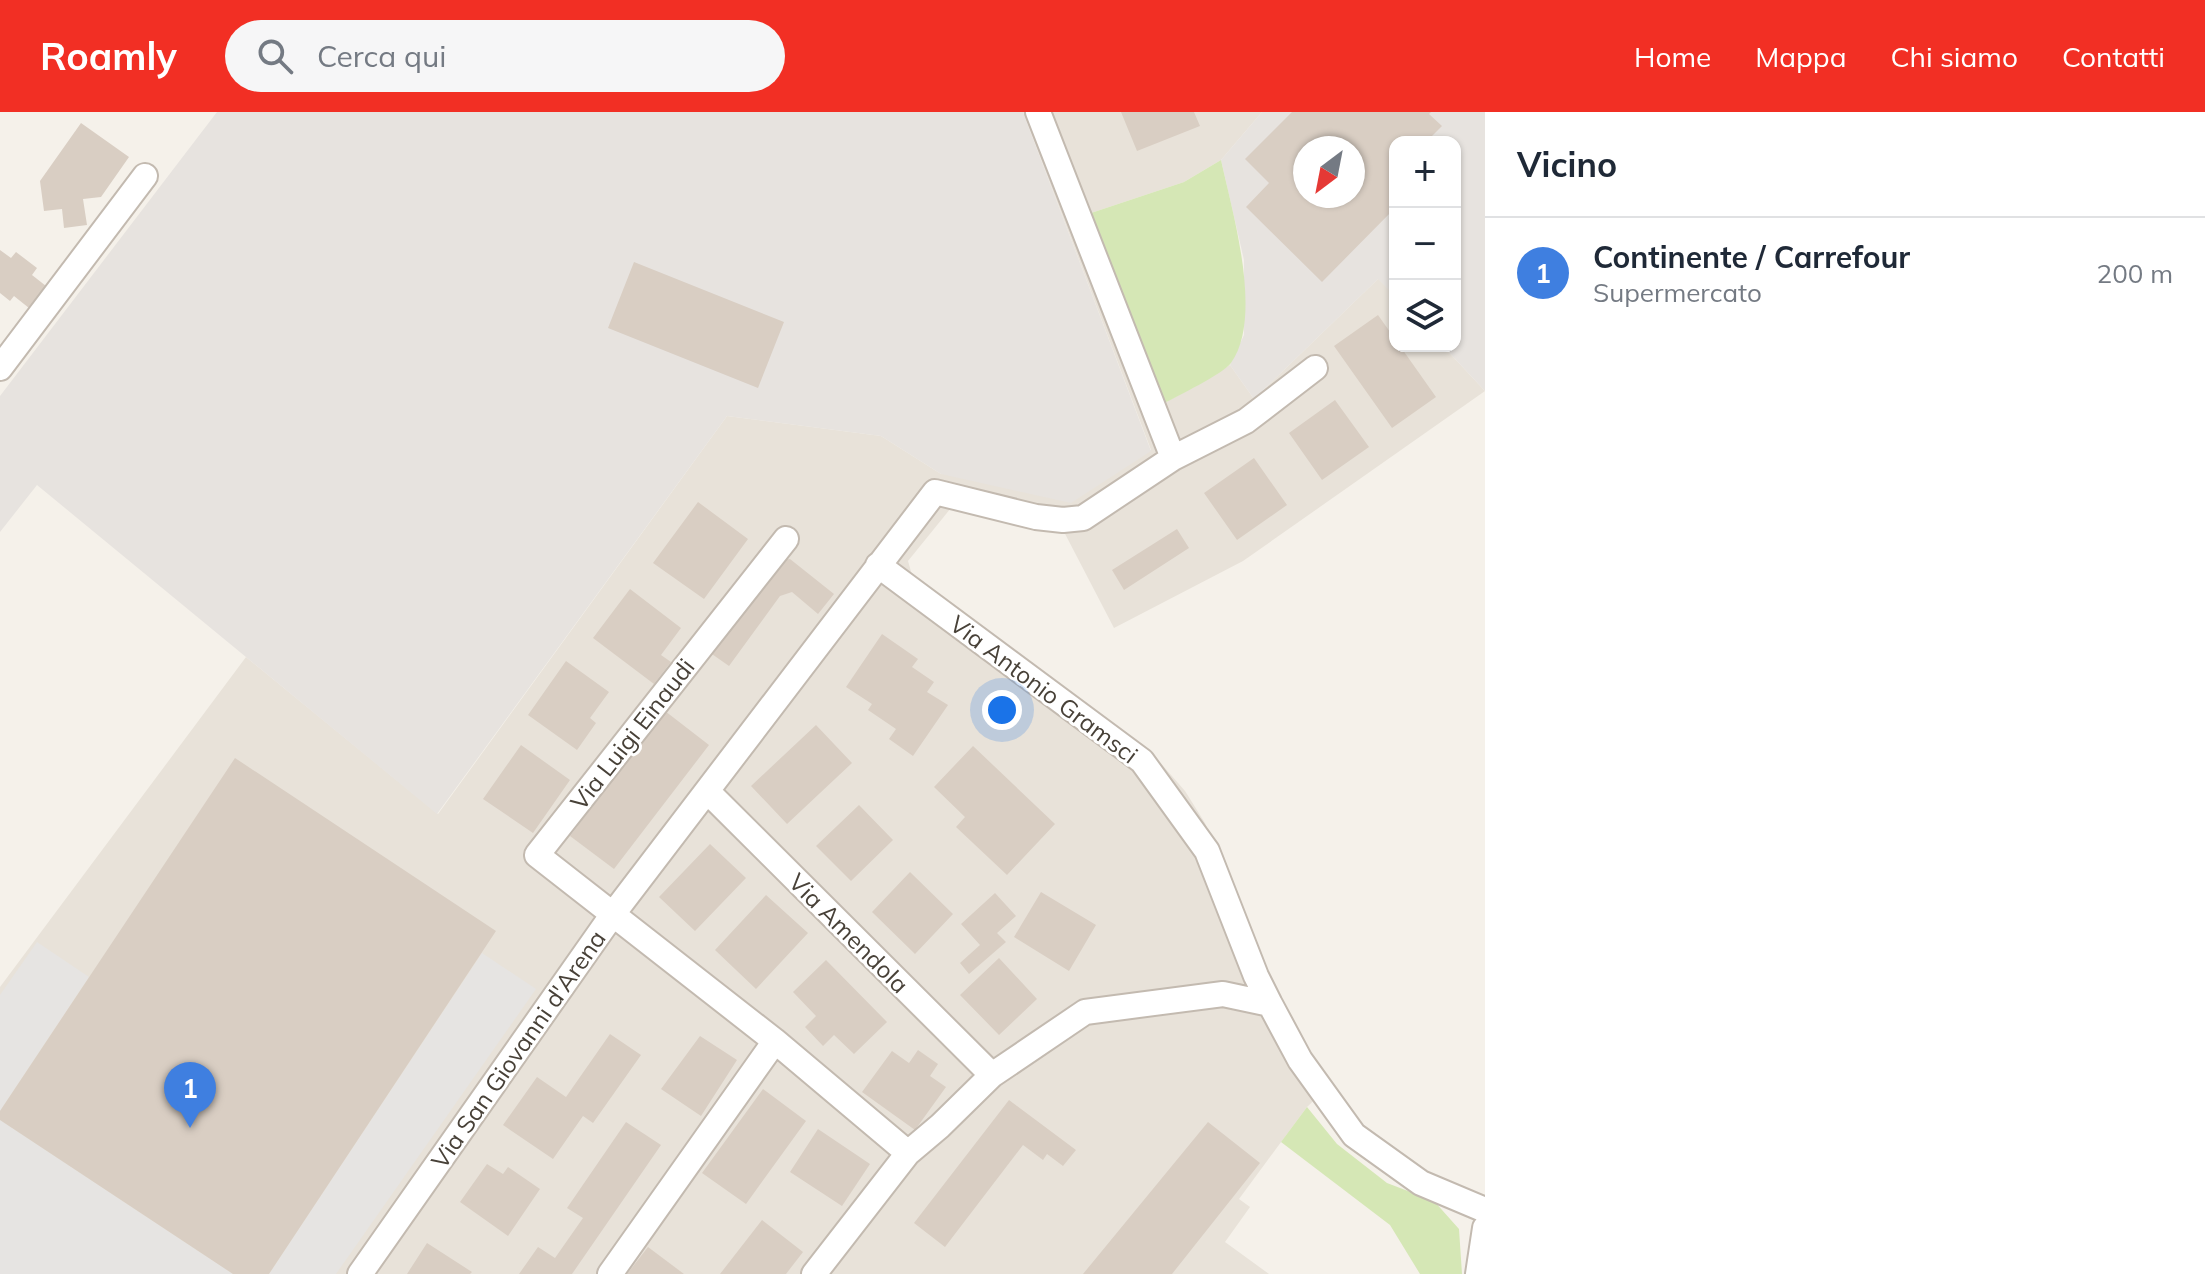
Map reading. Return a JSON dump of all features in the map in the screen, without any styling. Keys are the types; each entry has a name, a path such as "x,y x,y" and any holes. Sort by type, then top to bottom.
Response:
{"street":[{"path":"1038,112 1173,458"},
{"path":"0,368 145,176"},
{"path":"613,914 935,492 1036,517 1063,520 1083,518 1173,458 1246,421 1315,368"},
{"name":"Via Luigi Einaudi","path":"613,914 537,855 786,539"},
{"name":"Via Antonio Gramsci","path":"878,565 1142,761 1207,851 1270,1004"},
{"name":"Via Amendola","path":"707,791 992,1075"},
{"name":"Via San Giovanni d'Arena","path":"360,1274 613,914 775,1041 908,1153"},
{"path":"814,1274 908,1153 992,1075 1085,1012 1223,994 1270,1004 1300,1060 1354,1135 1421,1183 1485,1210"},
{"path":"610,1274 775,1041"},
{"path":"1478,1274 1485,1228"}],"shaded area":[{"path":"217,112 1023,112 1151,451 1071,503 941,474 881,436 727,416 437,814 37,485 0,532 0,396"},
{"path":"1023,112 1262,112 1221,160 1184,182 1091,213 1163,404 1230,365 1254,399 1379,278 1389,289 1389,352 1449,352 1485,391 1243,561 1114,628 1062,528 955,503 908,561 912,575 1150,751 1185,791 1205,823 1277,999 1331,1084 1307,1107 1239,1199 1250,1207 1225,1242 1269,1274 0,1274 0,987 246,657 438,814 727,416 881,436 941,474 1151,450"},
{"path":"1262,112 1485,112 1485,391 1449,352 1461,352 1461,136 1389,136 1389,290 1378,279 1254,399 1230,365 1244,335 1244,260 1221,160"},
{"path":"37,942 89,977 0,1111 0,995"},
{"path":"482,953 536,989 336,1274 269,1274"},
{"path":"0,1120 233,1274 0,1274"}],"green space":[{"path":"1221,160 1242,263 1245,319 1240,343 1226,368 1163,404 1091,213 1184,182"},
{"path":"1307,1107 1337,1144 1387,1183 1434,1201 1459,1229 1462,1274 1420,1274 1390,1225 1281,1142"}],"building":[{"path":"1121,112 1194,112 1200,126 1137,151"},
{"path":"1292,112 1431,112 1429,114 1442,126 1432,136 1389,136 1389,214 1322,282 1246,207 1269,183 1245,159"},
{"path":"81,123 129,157 101,197 83,199 87,225 64,228 62,209 44,211 40,181"},
{"path":"0,250 11,258 16,252 37,268 32,275 46,286 29,308 14,296 10,301 0,293"},
{"path":"634,262 784,322 758,388 608,328"},
{"path":"1378,315 1389,331 1389,352 1404,352 1436,397 1392,428 1334,346"},
{"path":"1335,400 1369,447 1322,480 1289,433"},
{"path":"1254,458 1287,505 1237,540 1204,493"},
{"path":"698,502 748,539 704,599 653,563"},
{"path":"1177,529 1189,548 1124,590 1112,570"},
{"path":"790,559 834,594 818,614 792,592 780,596 729,666 709,652 774,561"},
{"path":"630,589 681,628 661,655 671,662 654,684 593,638"},
{"path":"882,634 918,659 912,667 934,682 927,692 948,705 913,756 889,739 896,729 868,710 872,704 846,687"},
{"path":"566,661 609,692 590,718 596,723 577,750 528,715"},
{"path":"665,711 709,745 614,869 570,836"},
{"path":"816,725 852,763 787,824 751,786"},
{"path":"521,745 570,780 533,833 483,799"},
{"path":"973,746 1055,824 1007,875 956,827 965,817 934,787"},
{"path":"235,758 496,931 269,1274 233,1274 0,1120 0,1111"},
{"path":"859,805 893,840 851,881 816,846"},
{"path":"710,844 746,878 695,931 659,897"},
{"path":"910,872 953,914 915,954 872,912"},
{"path":"1041,892 1096,925 1069,971 1014,937"},
{"path":"995,893 1016,916 997,933 1006,942 969,974 960,963 980,945 961,924"},
{"path":"766,895 808,933 756,989 715,950"},
{"path":"999,958 1037,999 999,1035 960,995"},
{"path":"826,960 887,1022 854,1054 834,1035 823,1046 805,1027 816,1016 793,992"},
{"path":"610,1034 641,1055 593,1123 583,1116 553,1159 503,1125 537,1077 566,1097"},
{"path":"700,1036 737,1060 701,1116 661,1089"},
{"path":"918,1050 938,1064 930,1076 946,1087 915,1130 862,1092 892,1051 909,1063"},
{"path":"763,1089 806,1121 746,1204 702,1173"},
{"path":"1009,1100 1076,1150 1063,1166 1047,1154 1043,1160 1023,1145 945,1247 914,1223"},
{"path":"626,1122 661,1145 572,1274 519,1274 538,1247 555,1258 583,1218 567,1208"},
{"path":"1208,1122 1260,1163 1172,1274 1083,1274"},
{"path":"818,1129 870,1164 842,1206 790,1172"},
{"path":"487,1164 503,1174 508,1167 540,1189 508,1236 460,1202"},
{"path":"762,1220 803,1252 786,1274 720,1274"},
{"path":"427,1243 472,1272 407,1274"},
{"path":"648,1247 684,1274 627,1274"}],"place":[{"name":"Continente / Carrefour","path":"190,1128"}]}
